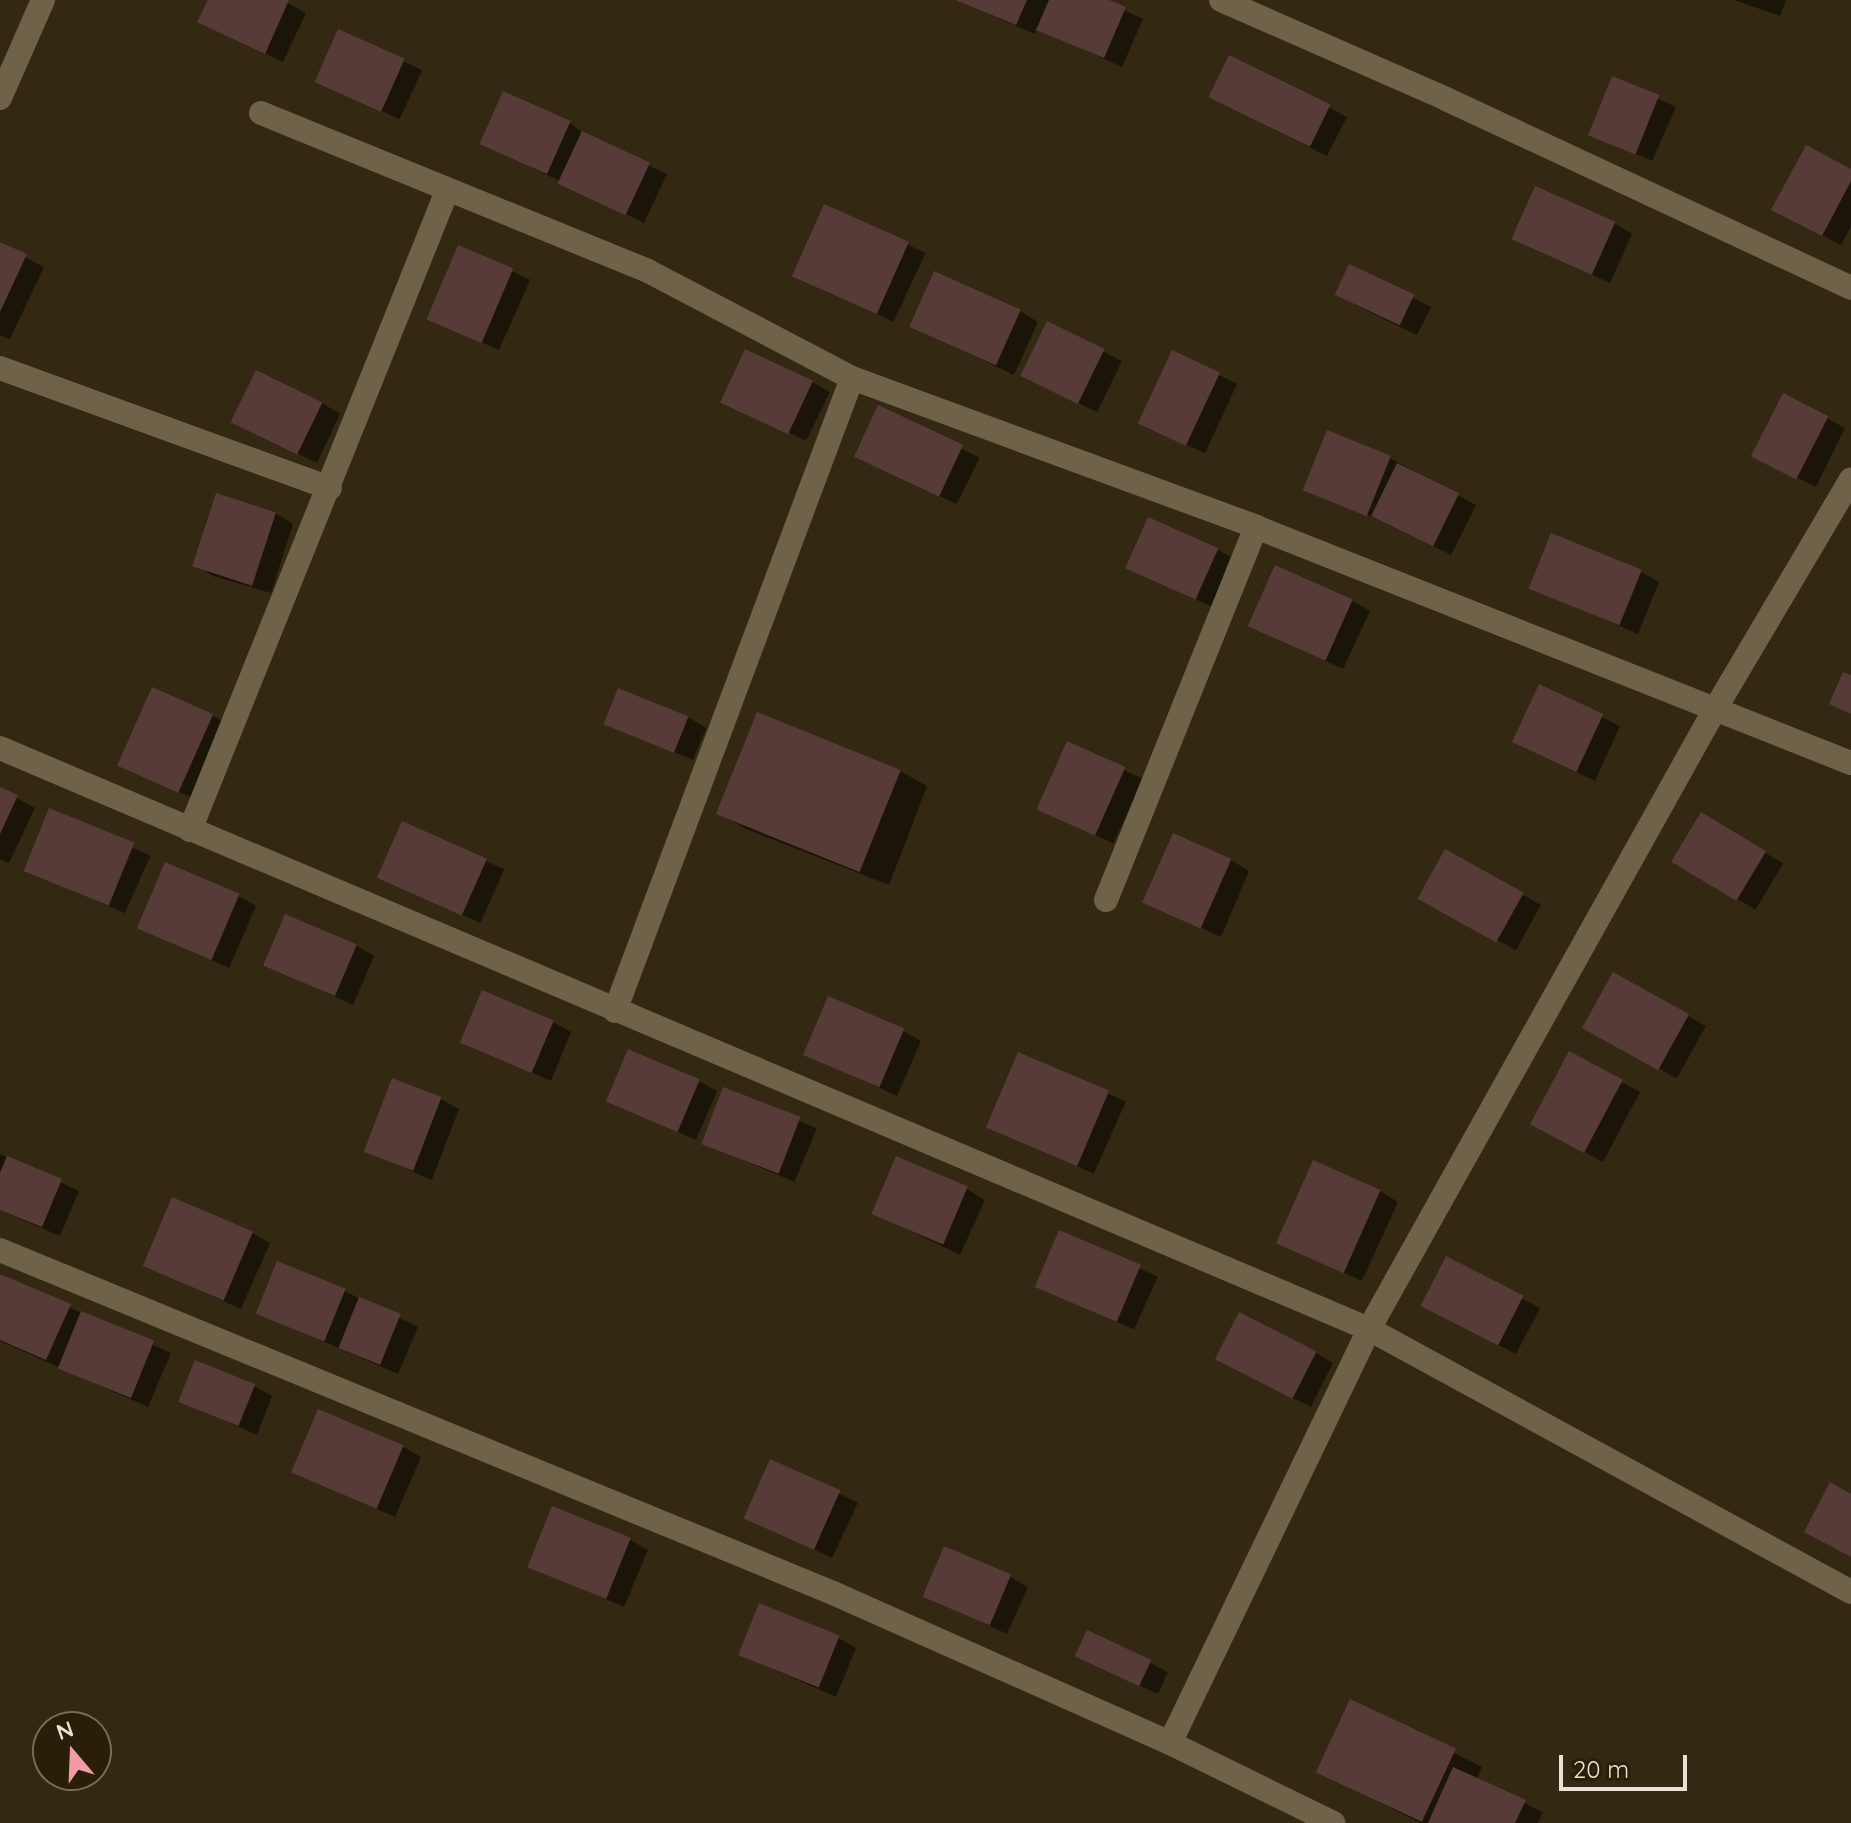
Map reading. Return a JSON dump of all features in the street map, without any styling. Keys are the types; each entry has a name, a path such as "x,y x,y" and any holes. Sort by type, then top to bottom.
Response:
{"street":[{"path":"0,98 43,0"},
{"path":"1221,0 1460,105 1851,288"},
{"path":"261,113 648,271 852,378 1256,527 1851,763"},
{"path":"190,830 447,191"},
{"path":"0,368 330,488"},
{"path":"615,1011 852,378"},
{"path":"1170,1743 1369,1329 1714,711 1851,479"},
{"path":"1106,900 1256,527"},
{"path":"0,748 1369,1329 1851,1592"},
{"path":"0,1250 833,1593 1170,1743 1333,1823"}],"building":[{"path":"208,0 289,0 265,54 197,22"},
{"path":"955,0 1027,0 1016,25"},
{"path":"1049,0 1109,0 1126,7 1104,58 1036,30"},
{"path":"338,29 405,59 381,112 314,82"},
{"path":"1229,55 1331,105 1310,147 1208,97"},
{"path":"1612,76 1659,95 1635,154 1588,135"},
{"path":"503,91 571,121 547,174 479,144"},
{"path":"582,131 650,163 625,215 557,184"},
{"path":"1806,145 1851,169 1851,181 1822,236 1771,210"},
{"path":"1535,186 1615,222 1592,275 1511,239"},
{"path":"824,204 909,242 877,314 792,276"},
{"path":"0,242 27,254 0,312"},
{"path":"458,245 513,268 482,343 426,320"},
{"path":"1349,264 1414,294 1400,325 1335,295"},
{"path":"934,271 1021,310 996,365 909,327"},
{"path":"1047,321 1105,349 1078,404 1020,376"},
{"path":"745,349 813,381 788,434 720,402"},
{"path":"1172,350 1220,372 1186,446 1138,423"},
{"path":"256,370 323,402 297,455 231,422"},
{"path":"1783,393 1828,416 1796,479 1751,456"},
{"path":"878,405 963,445 939,496 854,457"},
{"path":"1327,430 1391,456 1367,516 1303,490"},
{"path":"1397,463 1459,493 1433,546 1371,516"},
{"path":"216,493 276,512 252,586 192,566"},
{"path":"1148,517 1218,548 1196,599 1125,568"},
{"path":"1551,533 1642,570 1619,625 1529,589"},
{"path":"1275,565 1353,600 1325,661 1248,626"},
{"path":"1843,672 1851,675 1851,714 1829,704"},
{"path":"1539,684 1603,714 1576,772 1512,742"},
{"path":"152,687 213,714 178,793 117,766"},
{"path":"618,688 688,716 674,753 603,724"},
{"path":"757,712 901,770 860,872 716,814"},
{"path":"1067,741 1125,767 1095,836 1036,810"},
{"path":"0,787 18,795 0,834"},
{"path":"49,808 134,842 109,906 24,871"},
{"path":"1701,812 1766,851 1736,901 1671,862"},
{"path":"402,821 487,859 462,915 377,878"},
{"path":"1173,833 1231,859 1201,928 1142,902"},
{"path":"1445,849 1524,893 1496,942 1417,899"},
{"path":"165,862 240,894 211,960 137,928"},
{"path":"285,914 357,944 335,996 263,966"},
{"path":"1613,972 1689,1014 1658,1070 1582,1028"},
{"path":"482,990 554,1020 532,1073 460,1042"},
{"path":"828,996 904,1028 879,1087 803,1055"},
{"path":"628,1049 700,1079 678,1132 606,1101"},
{"path":"1569,1051 1623,1080 1584,1153 1530,1124"},
{"path":"1018,1052 1109,1091 1077,1166 986,1127"},
{"path":"392,1078 441,1097 413,1171 364,1152"},
{"path":"723,1087 800,1117 779,1174 701,1144"},
{"path":"7,1156 62,1179 42,1227 0,1210 0,1173"},
{"path":"896,1156 968,1186 943,1244 871,1214"},
{"path":"1313,1160 1381,1190 1344,1273 1276,1243"},
{"path":"172,1197 253,1231 224,1300 143,1266"},
{"path":"1059,1230 1141,1265 1117,1322 1035,1287"},
{"path":"1446,1256 1524,1295 1498,1345 1421,1306"},
{"path":"277,1261 346,1289 324,1342 256,1314"},
{"path":"0,1274 71,1304 46,1360 0,1340"},
{"path":"359,1297 401,1314 380,1365 338,1348"},
{"path":"81,1311 154,1341 131,1398 58,1368"},
{"path":"1239,1312 1317,1351 1292,1399 1215,1359"},
{"path":"195,1360 255,1384 238,1426 178,1402"},
{"path":"318,1409 404,1445 377,1509 291,1473"},
{"path":"770,1459 840,1490 814,1550 744,1518"},
{"path":"1830,1482 1851,1494 1851,1557 1804,1532"},
{"path":"552,1506 631,1538 606,1599 527,1567"},
{"path":"944,1546 1011,1575 990,1625 923,1597"},
{"path":"759,1603 840,1636 819,1688 738,1655"},
{"path":"1087,1630 1151,1660 1139,1686 1075,1656"},
{"path":"1350,1699 1456,1748 1422,1822 1316,1772"},
{"path":"1453,1767 1526,1800 1515,1823 1428,1823"}]}
